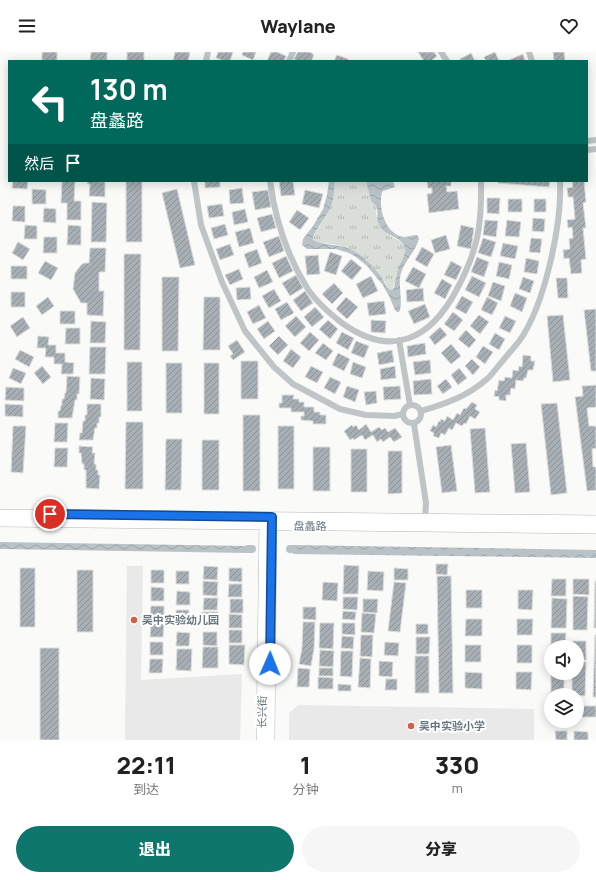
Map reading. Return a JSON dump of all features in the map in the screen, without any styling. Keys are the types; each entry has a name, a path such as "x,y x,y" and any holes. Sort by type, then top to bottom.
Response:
{"main road":[{"name":"盘蠡路","path":"0,514 268,521 425,523 596,529"},
{"name":"盘蠡路","path":"425,523 596,520"},
{"name":"盘蠡路","path":"0,522 268,521"},
{"name":"长兴街","path":"261,740 268,521"},
{"name":"长兴街","path":"268,521 270,740"}],"street":[{"path":"194,182 201,225 222,282 245,331 274,367 293,384 340,409 366,415 394,416 403,414"},
{"path":"270,182 274,206 287,247 304,282 315,297 326,309 354,331 370,338 387,341 405,340 423,332 439,318 450,302 472,258 479,232 481,182"},
{"path":"421,411 446,404 467,393 487,379 520,339 542,292 552,252 557,219 560,182"},
{"path":"399,340 410,405"},
{"path":"410,405 418,407 421,411 421,418 414,424 410,424 405,420 403,414 405,408 410,405"},
{"path":"414,424 426,503 425,523"}],"shaded area":[{"name":"吴中实验幼儿园","path":"127,566 143,566 141,680 242,674 240,740 126,740"},
{"name":"吴中实验小学","path":"298,705 534,709 534,740 289,740 289,713"}],"green space":[{"path":"335,182 366,182 371,201 377,207 376,214 380,228 390,236 402,242 405,248 405,255 392,290 389,289 368,261 361,256 353,251 337,245 321,243 313,240 331,206"}],"water":[{"path":"329,182 335,182 334,195 330,209 313,237 313,240 320,243 347,248 356,252 374,268 391,290 394,288 399,267 405,254 405,249 401,241 385,232 379,225 377,219 377,207 371,201 366,182 393,182 395,187 382,192 381,205 384,219 392,231 397,235 404,237 417,235 419,238 418,243 401,272 401,305 399,312 395,310 382,284 367,266 356,257 336,249 307,249 302,245 303,239 323,209"},
{"path":"0,542 248,546 248,553 0,549"},
{"path":"292,545 596,550 596,558 293,554"}],"building":[{"path":"42,52 57,52 57,60 42,60"},
{"path":"91,52 107,52 107,60 90,60"},
{"path":"127,52 144,52 144,60 127,60"},
{"path":"175,52 190,52 188,60 173,60"},
{"path":"218,52 233,52 230,60 216,58"},
{"path":"243,52 256,52 253,60 242,55"},
{"path":"271,52 277,52 286,56 284,60 267,60"},
{"path":"298,52 310,52 314,55 312,60 294,59"},
{"path":"418,52 434,52 437,56 432,60 423,60"},
{"path":"495,52 499,60 486,60 484,57"},
{"path":"553,52 564,52 565,60 554,60"},
{"path":"471,53 474,60 460,60"},
{"path":"523,54 525,60 509,60"},
{"path":"337,55 348,59 348,60 334,60"},
{"path":"13,182 28,182 27,189 12,188"},
{"path":"62,182 75,182 74,201 81,201 81,220 67,220 67,203 61,203"},
{"path":"88,182 105,182 105,197 89,196 90,184 87,184"},
{"path":"126,182 142,182 142,242 126,242"},
{"path":"205,182 220,182 220,187 205,188"},
{"path":"279,182 293,182 295,195 281,196"},
{"path":"427,182 451,182 451,186 446,186 447,192 457,191 459,209 429,213 427,194 432,193 432,188 428,188"},
{"path":"498,182 550,182 549,187"},
{"path":"572,182 584,182 586,202 583,203 586,228 583,228 586,259 581,260 582,273 571,274 569,258 564,259 563,250 570,249 569,239 573,238 572,227 568,228 567,220 575,219 573,197 568,197 567,188 573,187"},
{"path":"242,188 244,203 230,204 229,190"},
{"path":"32,189 46,190 46,204 32,204"},
{"path":"177,189 195,265 180,268 162,193"},
{"path":"268,190 271,207 255,210 252,192"},
{"path":"305,190 323,194 319,208 302,204"},
{"path":"487,198 500,198 499,214 487,213"},
{"path":"508,199 522,199 522,212 508,212"},
{"path":"534,199 546,199 546,212 534,212"},
{"path":"92,202 107,203 106,242 91,242"},
{"path":"222,204 224,216 209,218 207,206"},
{"path":"13,206 25,206 25,222 12,221"},
{"path":"44,208 56,209 56,223 43,222"},
{"path":"245,209 248,222 234,225 232,212"},
{"path":"297,210 309,218 300,230 289,222"},
{"path":"272,214 276,228 261,232 257,218"},
{"path":"533,218 545,219 544,232 532,231"},
{"path":"485,220 498,221 496,237 483,235"},
{"path":"507,220 521,222 519,237 505,236"},
{"path":"225,224 228,235 214,239 211,228"},
{"path":"25,225 37,226 37,239 24,239"},
{"path":"68,225 81,226 81,245 67,245"},
{"path":"461,225 474,228 471,249 457,246"},
{"path":"250,228 254,243 239,247 235,232"},
{"path":"446,235 450,249 435,253 431,240"},
{"path":"279,236 284,251 269,257 263,242"},
{"path":"44,237 57,237 57,253 43,253"},
{"path":"483,238 496,242 491,257 478,253"},
{"path":"531,238 542,239 540,253 529,252"},
{"path":"18,242 30,249 23,260 12,253"},
{"path":"503,243 518,246 515,259 500,256"},
{"path":"230,244 234,255 220,260 216,249"},
{"path":"422,247 434,254 427,267 415,260"},
{"path":"90,248 106,248 105,272 99,272 99,291 104,291 103,316 87,315 87,303 81,303 73,289 75,273 81,265 84,263 89,263"},
{"path":"257,249 262,263 249,268 244,254"},
{"path":"330,252 342,256 336,275 324,271"},
{"path":"124,254 141,254 140,350 124,350"},
{"path":"318,255 320,274 307,275 305,256"},
{"path":"286,256 293,271 279,278 272,263"},
{"path":"477,257 489,262 484,277 471,272"},
{"path":"526,258 539,261 537,274 524,272"},
{"path":"351,259 362,268 352,280 341,271"},
{"path":"45,261 58,268 51,280 38,273"},
{"path":"451,261 462,267 456,280 444,275"},
{"path":"499,262 512,265 509,279 496,276"},
{"path":"11,266 27,266 27,279 11,279"},
{"path":"413,267 426,274 419,288 405,281"},
{"path":"239,269 243,279 230,285 225,275"},
{"path":"267,270 273,282 259,288 254,277"},
{"path":"296,275 303,288 290,296 282,283"},
{"path":"371,276 378,291 363,298 356,284"},
{"path":"472,276 486,283 479,297 465,290"},
{"path":"162,277 179,277 178,351 162,351"},
{"path":"523,277 534,281 530,293 519,289"},
{"path":"556,278 567,278 568,298 558,298"},
{"path":"442,279 452,285 445,299 434,293"},
{"path":"493,282 505,286 501,301 488,296"},
{"path":"334,283 343,293 332,304 322,294"},
{"path":"250,287 251,299 237,300 236,288"},
{"path":"423,288 424,301 407,302 406,290"},
{"path":"274,289 281,301 269,308 262,296"},
{"path":"305,291 313,303 301,311 293,300"},
{"path":"11,292 25,292 25,307 11,307"},
{"path":"515,293 527,298 522,312 510,306"},
{"path":"462,296 473,302 466,314 455,308"},
{"path":"48,297 54,306 42,315 36,306"},
{"path":"204,297 220,297 220,350 203,350"},
{"path":"346,297 358,307 347,319 336,309"},
{"path":"487,297 498,303 492,315 481,310"},
{"path":"384,301 386,314 369,316 367,303"},
{"path":"287,302 294,313 281,320 275,309"},
{"path":"425,304 430,317 414,324 408,311"},
{"path":"259,305 266,318 253,324 247,312"},
{"path":"315,307 324,317 312,327 304,317"},
{"path":"596,309 596,371 591,371 584,310"},
{"path":"60,311 75,311 75,324 60,324"},
{"path":"453,312 463,320 454,331 444,324"},
{"path":"479,315 489,322 480,334 470,326"},
{"path":"563,315 570,380 553,382 547,316"},
{"path":"296,316 306,327 295,337 285,326"},
{"path":"505,316 516,321 510,333 499,328"},
{"path":"23,317 30,328 17,337 10,326"},
{"path":"328,320 338,329 330,339 319,329"},
{"path":"371,320 386,321 385,333 371,332"},
{"path":"91,321 106,322 105,343 90,343"},
{"path":"268,321 275,331 264,339 257,329"},
{"path":"440,327 447,335 435,345 429,337"},
{"path":"66,328 80,328 80,344 65,344"},
{"path":"466,330 476,340 469,348 458,339"},
{"path":"310,332 319,340 309,351 300,343"},
{"path":"342,332 354,338 348,350 336,343"},
{"path":"495,333 505,339 499,350 489,344"},
{"path":"38,336 49,337 48,345 56,345 56,353 65,353 65,362 74,363 73,374 61,374 62,364 54,364 54,357 45,357 46,348 37,348"},
{"path":"279,336 288,345 278,355 269,346"},
{"path":"237,340 245,352 233,360 230,356 233,354 228,346"},
{"path":"356,341 369,346 364,358 351,353"},
{"path":"323,343 333,351 326,360 315,353"},
{"path":"425,343 426,354 408,357 407,346"},
{"path":"451,344 461,356 451,364 441,353"},
{"path":"483,346 493,352 485,364 476,357"},
{"path":"90,347 106,347 105,374 89,374"},
{"path":"291,349 301,357 293,368 283,361"},
{"path":"20,350 34,357 29,367 15,359"},
{"path":"392,350 394,362 379,365 377,353"},
{"path":"338,353 350,359 344,371 332,365"},
{"path":"523,355 531,356 531,361 535,361 533,370 528,370 526,378 524,378 523,381 516,380 515,389 511,388 510,395 506,395 506,401 499,400 499,397 494,396 495,390 497,391 499,380 504,381 505,377 512,378 513,370 518,371 519,366 522,367"},
{"path":"472,359 480,367 473,375 465,366"},
{"path":"430,360 431,373 415,375 413,362"},
{"path":"241,361 258,361 258,399 241,399"},
{"path":"127,362 142,362 142,411 127,411"},
{"path":"353,362 366,367 362,378 350,374"},
{"path":"166,363 182,363 182,413 166,413"},
{"path":"204,363 219,363 219,414 204,414"},
{"path":"42,366 51,377 43,384 34,373"},
{"path":"311,366 323,372 317,383 305,377"},
{"path":"395,366 396,378 381,380 380,369"},
{"path":"13,368 26,373 21,384 9,378"},
{"path":"459,368 467,378 458,385 451,375"},
{"path":"67,376 80,377 79,394 77,394 77,400 75,400 72,418 58,418 58,411 60,411 62,399 64,399 66,393"},
{"path":"330,377 341,382 335,394 324,388"},
{"path":"91,378 105,379 104,400 90,399"},
{"path":"431,379 432,394 414,395 413,381"},
{"path":"446,379 452,387 443,394 437,386"},
{"path":"596,385 596,407 587,408 589,426 596,426 596,448 592,449 593,467 596,467 596,490 587,491 575,397 583,396 582,386"},
{"path":"347,386 359,390 355,402 343,397"},
{"path":"400,386 401,399 384,400 383,387"},
{"path":"6,387 24,388 24,401 5,400"},
{"path":"376,391 377,403 366,405 364,392"},
{"path":"282,395 294,395 293,399 299,399 299,402 304,402 304,407 314,407 314,412 320,412 320,415 326,415 326,424 313,424 313,421 301,420 301,416 304,416 304,412 291,412 291,408 279,408 279,403 282,403"},
{"path":"472,402 477,405 475,409 480,412 475,419 470,416 466,424 464,423 462,426 456,423 452,430 449,428 445,435 441,433 439,438 433,436 434,433 430,431 433,425 436,427 441,419 445,421 447,416 453,420 457,413 460,415 464,408 466,409"},
{"path":"557,403 567,493 551,495 541,404"},
{"path":"5,404 23,405 23,417 5,416"},
{"path":"87,404 101,404 101,417 99,417 97,428 95,428 93,440 79,440 80,433 82,433 83,421 85,421 85,415 87,415"},
{"path":"243,415 260,415 260,491 243,491"},
{"path":"126,422 143,422 143,489 125,489"},
{"path":"55,423 68,423 67,442 54,442"},
{"path":"366,424 371,432 379,427 382,430 385,428 388,432 395,428 402,437 394,442 390,437 383,442 381,439 377,442 373,435 365,440 362,435 354,440 353,438 350,440 344,431 352,425 353,427 356,425 359,430"},
{"path":"13,426 26,426 23,473 11,472"},
{"path":"278,426 294,426 294,489 278,489"},
{"path":"485,428 490,492 475,493 470,429"},
{"path":"166,439 182,439 181,490 165,490"},
{"path":"202,440 219,440 219,490 202,490"},
{"path":"526,443 530,492 515,493 511,444"},
{"path":"451,445 457,491 442,493 436,447"},
{"path":"79,446 93,447 92,453 95,453 94,464 96,464 98,475 100,475 99,489 86,488 86,470 84,470 84,464 82,464"},
{"path":"313,447 330,447 330,491 313,491"},
{"path":"55,448 68,448 67,467 54,467"},
{"path":"351,449 367,449 367,492 351,492"},
{"path":"388,451 402,451 402,493 388,494"},
{"path":"436,564 448,564 447,575 436,574"},
{"path":"344,565 359,566 358,594 343,594"},
{"path":"204,566 218,567 217,580 203,579"},
{"path":"20,568 35,568 35,627 20,627"},
{"path":"229,568 242,568 242,582 229,581"},
{"path":"394,568 408,569 408,580 394,580"},
{"path":"77,570 93,570 93,632 77,632"},
{"path":"151,570 164,570 164,583 151,583"},
{"path":"176,571 189,571 189,584 176,584"},
{"path":"368,571 384,572 383,591 367,590"},
{"path":"437,576 451,576 453,693 439,693"},
{"path":"552,579 566,579 566,596 551,596"},
{"path":"573,579 589,579 589,595 573,594"},
{"path":"203,581 218,582 217,596 203,595"},
{"path":"595,581 596,628 594,628"},
{"path":"323,582 338,583 337,601 322,600"},
{"path":"394,582 406,583 400,632 388,631"},
{"path":"229,584 242,584 242,597 228,597"},
{"path":"151,587 164,588 164,601 151,601"},
{"path":"466,590 482,590 482,608 466,608"},
{"path":"518,590 533,590 532,610 518,609"},
{"path":"177,591 190,592 190,605 176,605"},
{"path":"573,596 588,597 587,630 573,630"},
{"path":"343,597 358,597 357,610 343,609"},
{"path":"204,598 218,598 217,610 203,610"},
{"path":"552,598 567,599 566,628 551,628"},
{"path":"230,599 243,599 243,613 230,613"},
{"path":"363,599 378,599 377,613 363,612"},
{"path":"151,606 164,606 164,619 150,619"},
{"path":"303,607 316,607 316,620 303,619"},
{"path":"176,610 189,610 189,623 176,623"},
{"path":"343,611 356,612 355,620 342,619"},
{"path":"202,612 218,612 217,624 202,623"},
{"path":"362,613 376,614 374,633 361,632"},
{"path":"229,614 242,615 242,628 229,628"},
{"path":"466,619 482,619 482,636 465,636"},
{"path":"517,619 533,619 532,635 517,635"},
{"path":"303,622 315,622 314,649 311,666 299,664 302,648"},
{"path":"151,623 164,624 163,637 150,637"},
{"path":"320,623 334,623 333,649 319,648"},
{"path":"342,623 355,623 355,635 342,634"},
{"path":"416,624 428,624 428,634 416,634"},
{"path":"229,630 242,630 242,643 229,643"},
{"path":"177,632 190,633 189,646 176,646"},
{"path":"203,632 217,632 217,646 203,645"},
{"path":"551,633 566,633 566,640 551,640"},
{"path":"361,635 373,635 372,657 360,656"},
{"path":"595,635 596,697 593,697"},
{"path":"342,636 354,637 353,649 341,648"},
{"path":"416,637 430,637 429,654 416,654"},
{"path":"584,641 586,641 586,660 584,660"},
{"path":"150,642 163,642 163,655 150,655"},
{"path":"385,642 399,643 398,656 384,655"},
{"path":"229,645 245,645 244,665 229,664"},
{"path":"465,645 481,645 481,662 465,662"},
{"path":"517,645 532,645 532,663 517,663"},
{"path":"203,647 218,647 218,668 202,668"},
{"path":"40,648 59,648 59,740 40,740"},
{"path":"177,649 192,649 191,671 176,670"},
{"path":"320,650 334,651 333,667 319,666"},
{"path":"341,651 353,651 352,677 340,676"},
{"path":"415,656 429,656 429,693 415,693"},
{"path":"360,658 371,659 370,688 358,687"},
{"path":"150,659 163,659 162,673 149,673"},
{"path":"379,661 393,662 392,677 379,676"},
{"path":"584,662 586,662 585,696 584,688 572,688 572,680 584,680"},
{"path":"298,668 310,669 309,687 297,687"},
{"path":"319,668 333,668 333,676 319,676"},
{"path":"465,672 482,673 482,689 465,688"},
{"path":"516,672 532,672 531,690 516,689"},
{"path":"318,677 333,678 333,689 318,689"},
{"path":"386,679 397,679 397,690 385,690"},
{"path":"551,680 564,680 564,688 551,688"},
{"path":"338,684 351,685 351,691 338,691"},
{"path":"584,706 596,706 596,717 584,717"},
{"path":"555,731 567,731 567,740 556,740"},
{"path":"574,731 588,732 588,740 574,740"}],"place":[{"name":"吴中实验幼儿园","path":"134,620"},
{"name":"吴中实验小学","path":"411,726"}],"route":[{"path":"50,514 272,517 270,664"}]}
